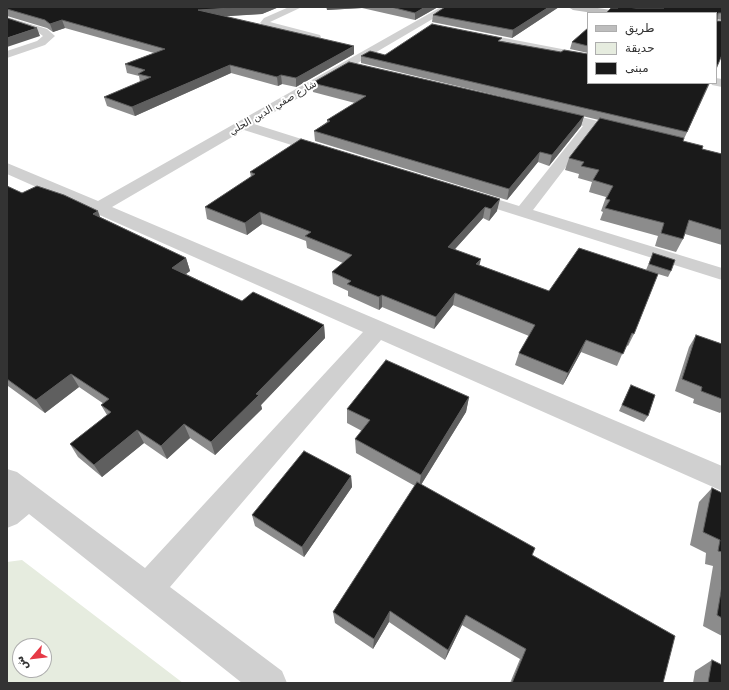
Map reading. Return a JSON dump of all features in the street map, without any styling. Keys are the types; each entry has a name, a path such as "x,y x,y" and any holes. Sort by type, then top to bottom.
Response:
{"main road":[{"path":"573,7 604,12"},
{"path":"614,7 646,12"}],"street":[{"path":"297,7 267,20 265,23 272,27 316,37"},
{"name":"شارع صفي الدين الحلي","path":"99,208 448,7"},
{"path":"7,20 43,31 50,36 47,40 7,55"},
{"path":"419,24 434,27"},
{"path":"464,33 587,57"},
{"path":"348,65 363,68"},
{"path":"539,111 637,134"},
{"path":"523,212 592,124"},
{"path":"243,125 341,156"},
{"path":"7,168 722,478"},
{"path":"455,191 722,274"},
{"path":"147,589 378,329"},
{"path":"14,498 147,589 270,683"}],"green space":[{"path":"22,560 183,683 7,683 7,562"}],"building":[{"path":"7,7 249,7 198,10 354,46 296,78 281,75 277,77 230,65 132,107 104,97 151,77 138,74 145,70 125,64 165,49 62,20 50,24 45,20 7,9"},
{"path":"391,7 425,7 415,13"},
{"path":"445,7 549,7 513,30 433,15"},
{"path":"722,7 722,13 718,13 717,21 717,12 607,12 611,8"},
{"path":"7,18 37,28 7,38"},
{"path":"717,21 722,21 722,55 717,67"},
{"path":"432,24 502,38 498,41 561,52 564,50 587,54 587,84 709,84 687,132 361,56 370,51 385,55"},
{"path":"587,29 587,46 572,42"},
{"path":"349,62 584,116 552,155 540,152 509,189 314,131 330,121 327,120 366,96 312,83"},
{"path":"600,118 684,138 683,141 703,146 702,149 722,154 722,230 689,220 683,239 661,233 664,223 605,208 610,200 606,199 613,186 593,180 599,170 581,166 584,162 569,158"},
{"path":"301,139 500,199 491,209 485,207 448,247 481,259 476,264 549,291 579,248 658,274 634,334 632,333 623,354 586,340 568,373 519,353 535,325 455,293 436,317 382,295 379,297 347,284 351,281 332,272 352,255 305,236 311,232 260,212 245,223 205,207 255,174 250,172"},
{"path":"7,186 22,193 37,186 64,195 98,211 93,214 186,258 172,268 242,301 253,292 324,325 256,394 259,395 211,442 184,424 161,446 137,430 94,465 70,444 111,412 101,405 109,399 71,374 36,400 7,379"},
{"path":"653,253 675,260 671,271 649,264"},
{"path":"696,335 722,344 722,399 701,391 702,387 682,379"},
{"path":"386,360 469,397 421,475 355,439 370,420 347,409"},
{"path":"631,385 655,395 648,416 622,405"},
{"path":"304,451 351,476 302,547 252,515"},
{"path":"417,482 535,548 532,555 675,636 663,683 512,683 526,649 466,615 448,650 390,611 374,639 333,612"},
{"path":"712,488 722,493 722,552 718,551 720,540 703,532"},
{"path":"722,586 722,618 717,615"},
{"path":"712,660 722,665 722,683 708,683"}]}
